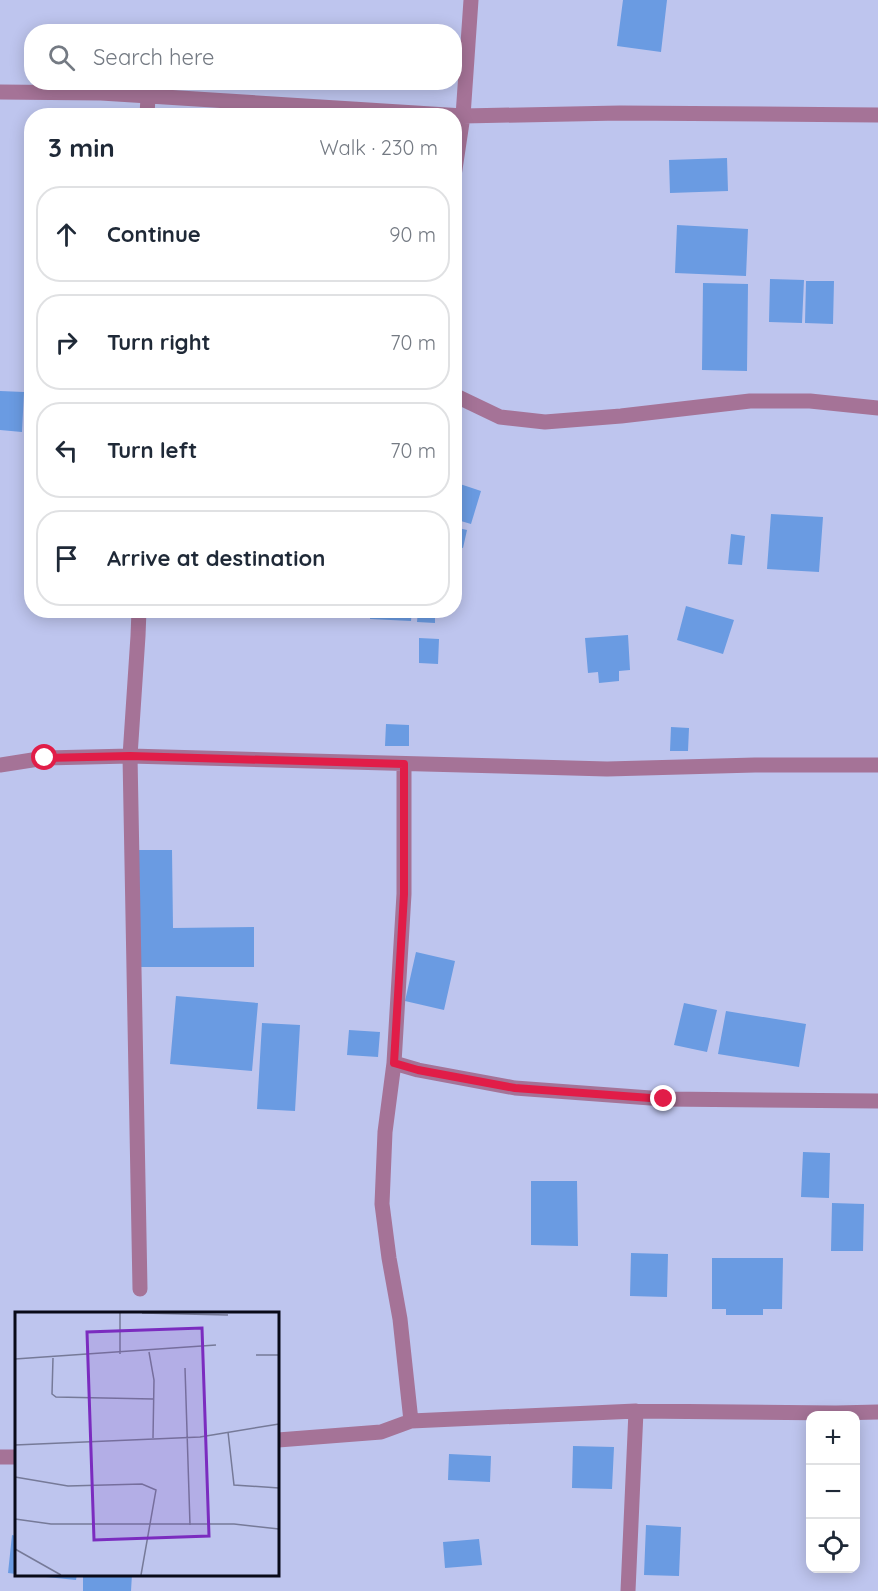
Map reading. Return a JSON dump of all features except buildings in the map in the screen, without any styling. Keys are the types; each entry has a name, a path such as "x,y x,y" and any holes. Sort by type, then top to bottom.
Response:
{"street":[{"path":"462,123 471,0"},
{"path":"0,92 100,93 337,108"},
{"path":"147,108 148,96"},
{"path":"463,116 620,112 878,115"},
{"path":"462,399 500,417 545,422 750,401 810,401 878,408"},
{"path":"139,618 130,756 140,1289"},
{"path":"0,765 45,758 130,756 607,769 755,765 878,765"},
{"path":"404,764 404,894 394,1063 385,1132 382,1204 400,1319 411,1421"},
{"path":"394,1063 418,1070 515,1088 664,1099 878,1101"},
{"path":"628,1591 636,1411"},
{"path":"279,1440 381,1432 411,1421 636,1411 878,1412"},
{"path":"0,1457 15,1458"}],"route":[{"path":"45,758 130,756 404,764 404,894 394,1063 418,1070 515,1088 664,1099"}]}
